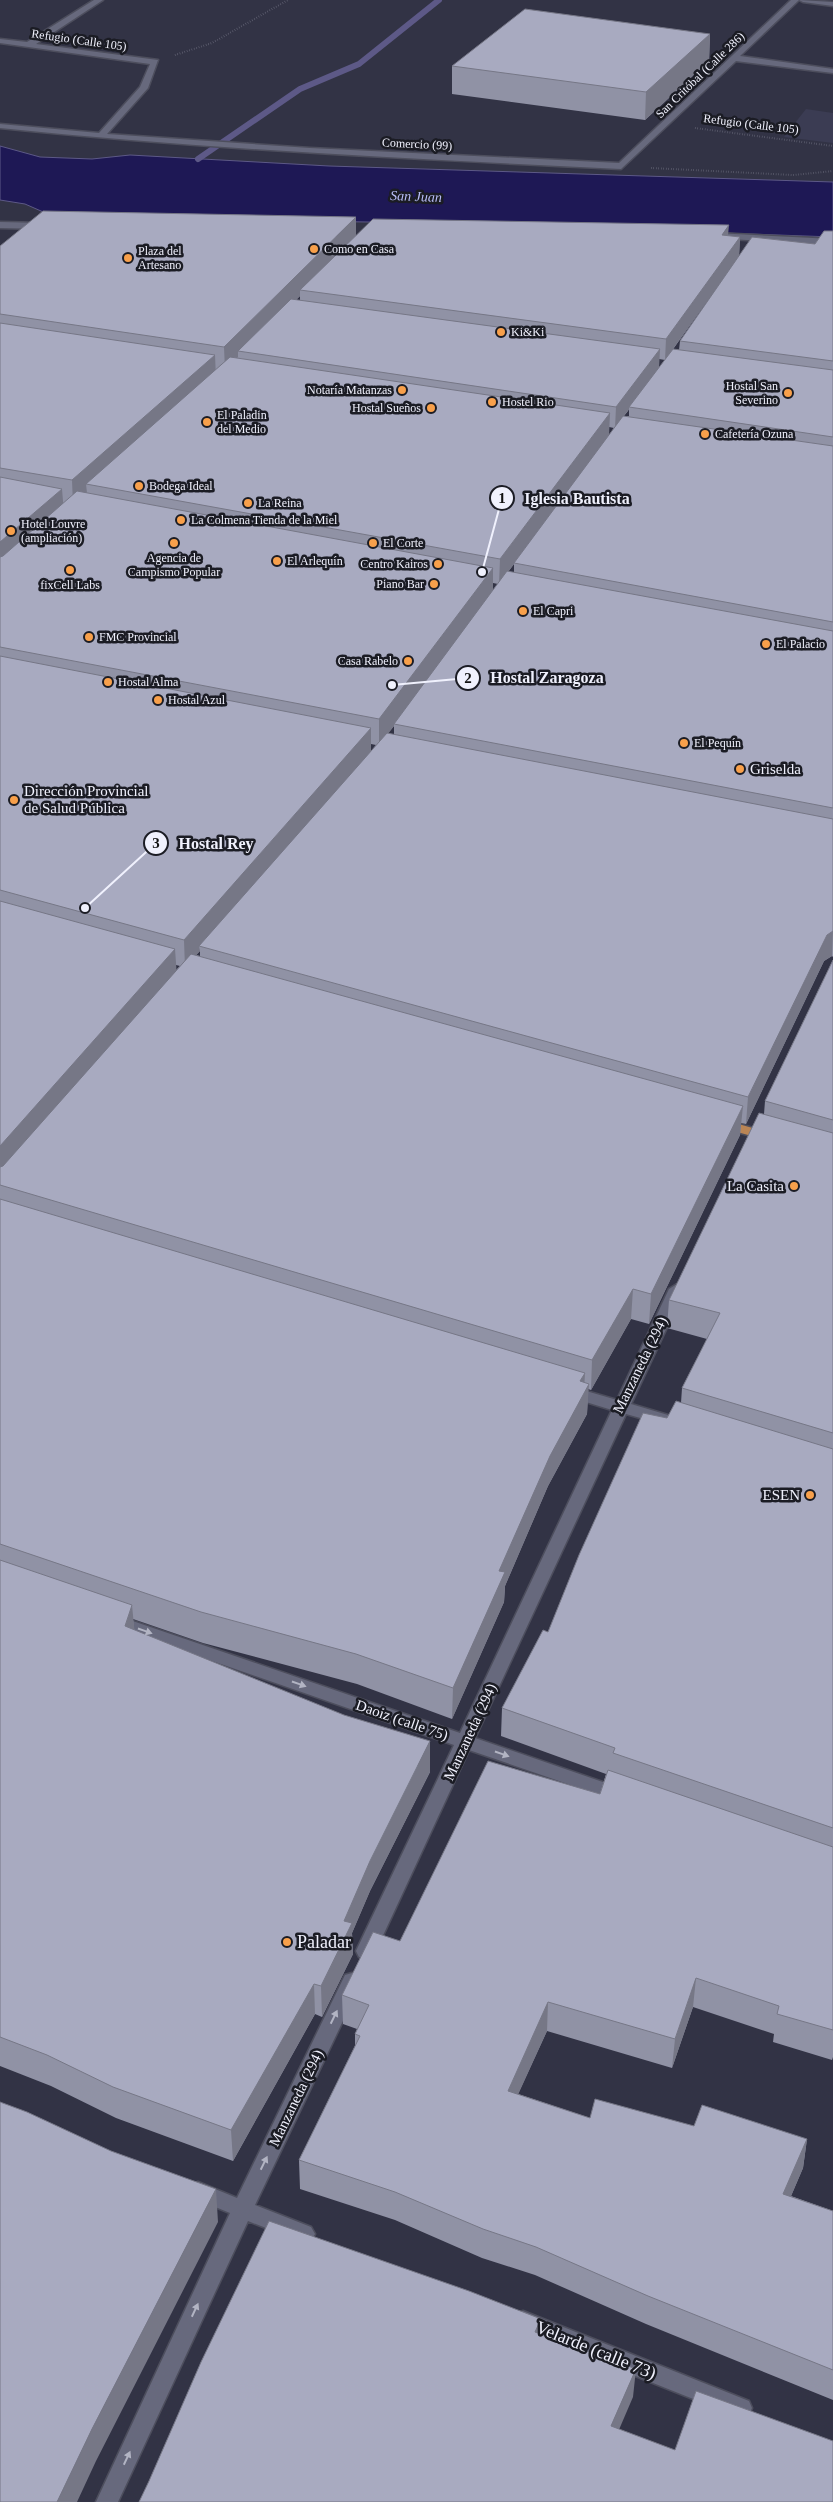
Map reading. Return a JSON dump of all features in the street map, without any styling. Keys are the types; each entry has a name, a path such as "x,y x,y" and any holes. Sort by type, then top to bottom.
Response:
{"main road":[{"path":"706,1119 780,1140"}],"street":[{"path":"28,45 99,0"},
{"name":"San Critóbal (Calle 286)","path":"621,166 795,0"},
{"path":"803,0 833,4"},
{"name":"Refugio (Calle 105)","path":"0,41 156,62"},
{"path":"734,58 833,71"},
{"path":"100,137 144,88 156,62"},
{"name":"Comercio (99)","path":"0,126 100,137 342,153 621,166"},
{"path":"0,225 53,226"},
{"path":"709,236 833,242"},
{"path":"748,253 759,237"},
{"path":"745,1150 762,1114"},
{"name":"Manzaneda (294)","path":"106,2502 242,2210 466,1742 620,1406 684,1274"},
{"path":"553,1386 676,1423"},
{"name":"Daoiz (calle 75)","path":"102,1617 635,1800"},
{"path":"179,2183 325,2242"},
{"name":"Velarde (calle 73)","path":"501,2312 759,2415"}],"path":[{"path":"156,62 212,43 288,0"},
{"name":"Refugio (Calle 105)","path":"666,125 833,146"},
{"path":"621,166 792,174 833,171"}],"shaded area":[{"path":"806,109 833,113 833,143 784,137"}],"water":[{"name":"San Juan","path":"0,146 40,157 92,159 130,155 329,166 833,182 833,237 447,223 57,218 25,204 0,200"}],"building":[{"path":"525,9 710,34 646,92 452,66"},
{"path":"43,211 356,217 224,347 0,314 0,246"},
{"path":"373,219 729,225 722,235 740,237 666,339 300,290"},
{"path":"824,231 833,231 833,361 680,341 752,237 815,244"},
{"path":"291,299 660,349 616,407 238,351"},
{"path":"0,323 215,355 72,480 0,468"},
{"path":"673,349 833,370 833,437 629,407"},
{"path":"230,357 610,413 500,559 86,484"},
{"path":"623,416 833,446 833,622 514,563"},
{"path":"0,477 62,489 0,542"},
{"path":"77,491 493,568 379,719 0,647 0,557"},
{"path":"507,571 833,631 833,808 394,724"},
{"path":"0,656 371,728 184,940 0,890"},
{"path":"387,733 833,819 833,931 827,935 748,1097 199,946"},
{"path":"0,901 175,949 0,1146"},
{"path":"191,954 743,1106 651,1294 633,1289 592,1360 0,1185 0,1167 3,1166"},
{"path":"833,960 833,1120 765,1101"},
{"path":"759,1113 833,1133 833,1433 682,1388 720,1313 669,1300"},
{"path":"0,1199 585,1373 580,1381 589,1384 550,1456 499,1571 505,1572 453,1688 356,1654 201,1612 0,1544"},
{"path":"676,1401 833,1449 833,1828 613,1753 615,1748 502,1708 543,1630 548,1632 579,1555 643,1413 667,1418"},
{"path":"0,1560 132,1605 125,1626 344,1715 430,1741 370,1861 344,1921 352,1923 321,1986 314,1984 231,2130 113,2087 47,2055 0,2037"},
{"path":"488,1761 600,1794 608,1770 833,1847 833,2030 777,2014 779,2006 696,1978 675,2039 548,2002 508,2091 590,2118 595,2099 694,2126 702,2105 807,2139 783,2194 833,2211 833,2370 648,2296 536,2247 483,2229 395,2192 299,2160 360,2036 355,2034 369,2005 342,1995 373,1932 400,1941"},
{"path":"0,2102 27,2112 111,2151 216,2189 92,2429 57,2502 0,2502"},
{"path":"269,2221 469,2291 541,2319 535,2332 636,2369 611,2426 675,2450 696,2391 833,2441 833,2502 139,2502 201,2362"}],"waterway":[{"path":"198,159 300,89 359,64 439,0"}],"place":[{"name":"Como en Casa","path":"314,249"},
{"name":"Plaza del Artesano","path":"128,258"},
{"name":"Ki&Ki","path":"501,332"},
{"name":"Notaría Matanzas","path":"402,390"},
{"name":"Hostal San Severino","path":"788,393"},
{"name":"Hostel Rio","path":"492,402"},
{"name":"Hostal Sueños","path":"431,408"},
{"name":"El Paladin del Medio","path":"207,422"},
{"name":"Cafetería Ozuna","path":"705,434"},
{"name":"Bodega Ideal","path":"139,486"},
{"name":"La Reina","path":"248,503"},
{"name":"La Colmena Tienda de la Miel","path":"181,520"},
{"name":"Hotel Louvre (ampliación)","path":"11,531"},
{"name":"Agencia de Campismo Popular","path":"174,543"},
{"name":"El Corte","path":"373,543"},
{"name":"El Arlequín","path":"277,561"},
{"name":"Centro Kairos","path":"438,564"},
{"name":"fixCell Labs","path":"70,570"},
{"name":"Iglesia Bautista","path":"482,572"},
{"name":"Piano Bar","path":"434,584"},
{"name":"El Capri","path":"523,611"},
{"name":"FMC Provincial","path":"89,637"},
{"name":"El Palacio","path":"766,644"},
{"name":"Casa Rabelo","path":"408,661"},
{"name":"Hostal Alma","path":"108,682"},
{"name":"Hostal Zaragoza","path":"392,685"},
{"name":"Hostal Azul","path":"158,700"},
{"name":"El Pequín","path":"684,743"},
{"name":"Griselda","path":"740,769"},
{"name":"Dirección Provincial de Salud Pública","path":"14,800"},
{"name":"Hostal Rey","path":"85,908"},
{"name":"La Casita","path":"794,1186"},
{"name":"ESEN","path":"810,1495"},
{"name":"Paladar","path":"287,1942"}]}
